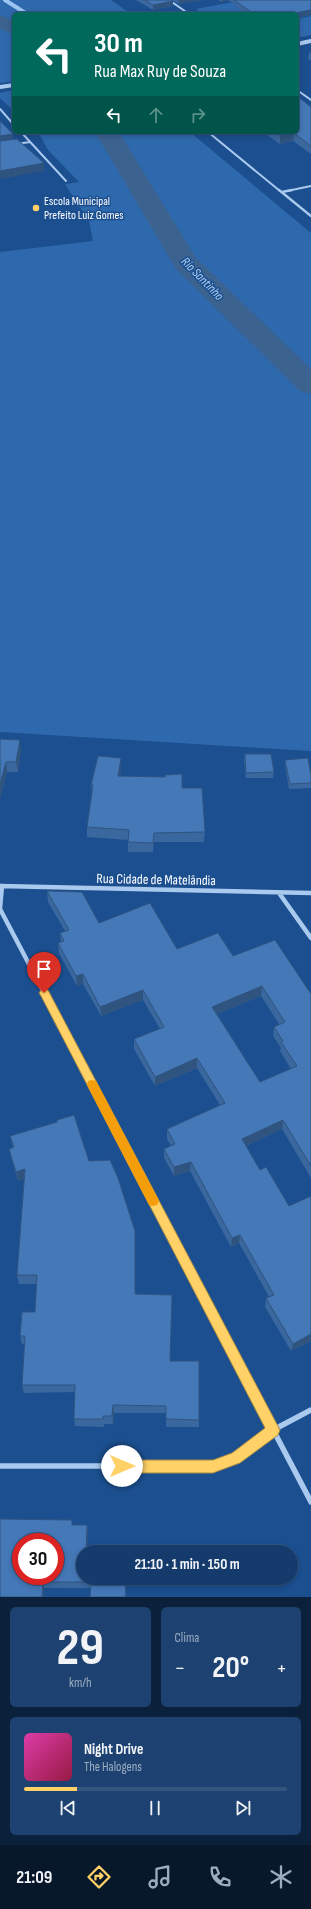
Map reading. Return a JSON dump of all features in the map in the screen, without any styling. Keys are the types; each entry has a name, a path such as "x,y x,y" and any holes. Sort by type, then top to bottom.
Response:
{"street":[{"path":"169,0 186,12"},
{"path":"299,44 311,41"},
{"path":"0,87 12,85"},
{"path":"299,91 311,100"},
{"path":"0,110 12,123"},
{"path":"23,134 66,181"},
{"path":"210,134 311,216"},
{"path":"15,144 30,142"},
{"path":"282,192 311,186"},
{"path":"1,886 0,908 311,1502"},
{"name":"Rua Cidade de Matelândia","path":"1,886 311,894"},
{"path":"279,893 311,938"},
{"path":"0,1466 213,1466 236,1458 273,1430 311,1410"}],"shaded area":[{"path":"0,0 111,0 128,12 12,12 12,24 0,18"},
{"path":"239,1 255,12 200,12 196,9"},
{"path":"311,16 311,35 299,38 299,19"},
{"path":"0,25 12,31 12,81 0,83"},
{"path":"12,90 12,109 0,98 0,93"},
{"path":"38,134 192,134 311,233 311,751 0,732 0,252 93,241 89,221 65,184 79,182 48,150"}],"building":[{"path":"145,0 172,0 173,1 153,5"},
{"path":"234,0 311,0 311,10 299,12 251,12"},
{"path":"299,98 311,107 311,146 295,134 299,134"},
{"path":"0,121 13,134 0,136"},
{"path":"277,134 289,134 280,136"},
{"path":"17,139 44,163 0,171 0,141"},
{"path":"0,739 20,740 16,762 6,762 0,784"},
{"path":"245,754 271,754 274,772 246,773"},
{"path":"98,756 121,758 118,776 165,777 165,775 182,774 182,788 202,788 205,832 154,833 153,843 128,842 129,830 87,827 93,785 91,785"},
{"path":"308,758 311,783 290,784 285,760"},
{"path":"47,891 82,892 99,923 150,903 177,949 218,933 233,956 275,940 311,994 311,1166 283,1120 242,1139 260,1170 266,1167 289,1206 311,1196 311,1334 293,1344 266,1298 274,1295 240,1235 232,1238 191,1162 174,1167 164,1149 175,1144 167,1129 225,1103 197,1058 155,1077 134,1039 164,1027 143,990 100,1007 83,974 76,976 58,943 64,941 60,933 69,930","holes":["262,986 285,1022 274,1027 283,1041 281,1042 297,1066 260,1082 212,1007"]},
{"path":"74,1115 89,1161 110,1160 118,1178 135,1231 135,1294 172,1295 170,1361 199,1361 199,1420 166,1419 166,1406 113,1405 112,1416 103,1416 103,1419 74,1419 75,1385 22,1385 25,1336 20,1336 22,1312 35,1312 37,1275 17,1275 25,1169 16,1172 9,1149 14,1147 10,1136 57,1122 57,1120"},
{"path":"0,1519 72,1520 72,1525 87,1525 86,1545 76,1545 76,1582 64,1582 64,1533 12,1533 12,1585 43,1585 42,1597 0,1597"},
{"path":"91,1585 126,1585 125,1597 90,1597"}],"waterway":[{"path":"5,0 24,12"},
{"name":"Rio Santinho","path":"0,21 12,28"},
{"name":"Rio Santinho","path":"108,134 185,263 311,385"}],"slow traffic":[{"path":"92,1085 153,1201"}],"place":[{"name":"Escola Municipal Prefeito Luiz Gomes","path":"36,208"}],"route":[{"path":"44,993 273,1430 236,1458 213,1466 122,1466"}]}
